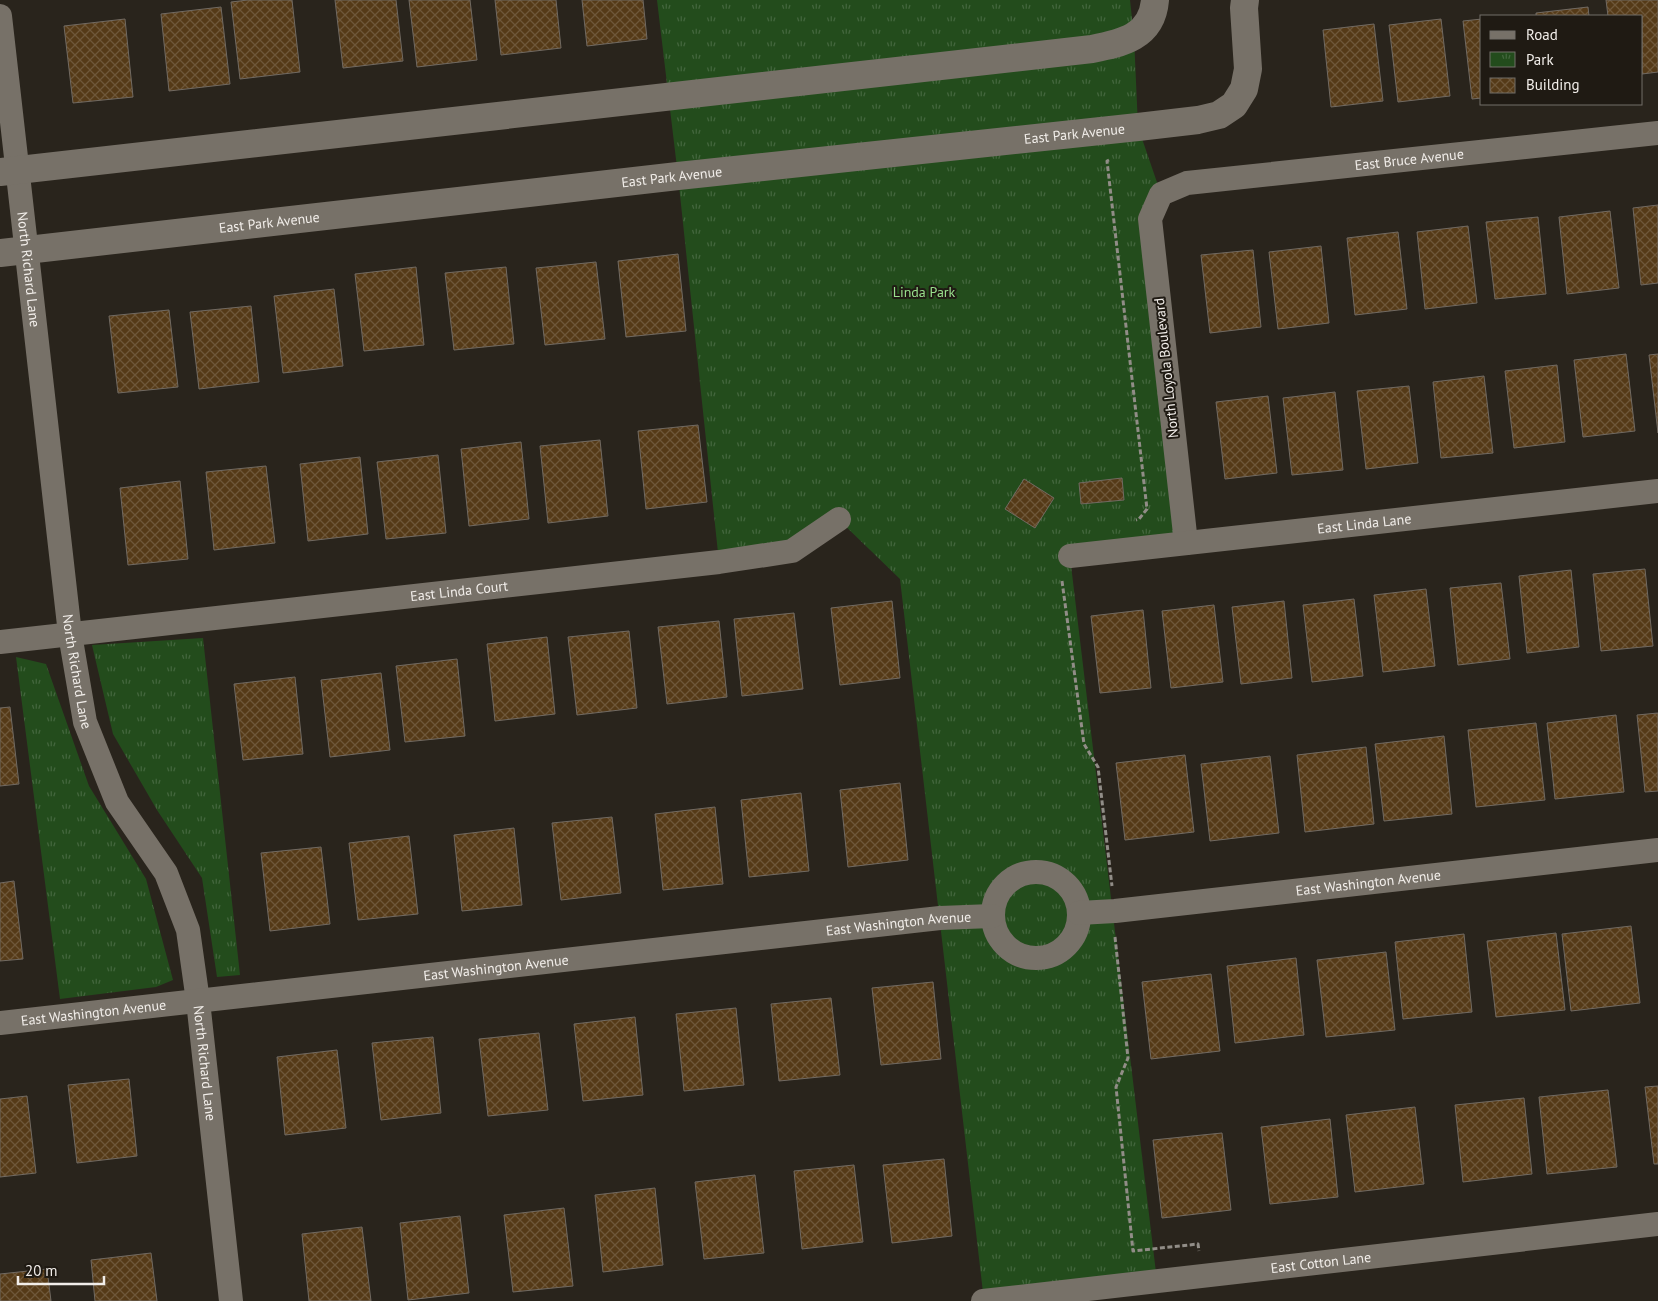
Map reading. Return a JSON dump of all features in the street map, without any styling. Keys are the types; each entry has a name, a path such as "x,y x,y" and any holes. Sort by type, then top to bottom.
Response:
{"street":[{"path":"9,171 1092,49 1117,44 1134,37 1146,26 1154,13 1155,0"},
{"name":"East Park Avenue","path":"13,252 678,176 1198,120 1219,115 1234,105 1244,89 1248,69 1245,0"},
{"name":"North Richard Lane","path":"0,16 13,252 70,634 85,722 117,802 166,872 188,930 198,1001 231,1301"},
{"name":"East Bruce Avenue","path":"1162,194 1187,183 1658,133"},
{"name":"North Loyola Boulevard","path":"1162,194 1150,219 1186,544"},
{"name":"East Linda Lane","path":"1066,565 1186,544 1658,491"},
{"name":"East Linda Court","path":"70,634 719,562 792,551 838,519"},
{"path":"0,642 70,634"},
{"name":"East Washington Avenue","path":"1080,913 1115,911 1658,850"},
{"name":"East Washington Avenue","path":"1028,872 1045,872 1061,879 1072,890 1080,913 1077,927 1067,944 1052,955 1036,958 1023,956 1009,948 999,938 992,916 995,901 1004,885 1018,875 1028,872"},
{"name":"East Washington Avenue","path":"0,1023 940,918 992,916"},
{"name":"East Cotton Lane","path":"983,1301 1658,1224"}],"path":[{"path":"1117,160 1107,160 1147,510 1139,520 1130,521"},
{"path":"1066,565 1084,744 1098,767 1115,911 1115,944 1128,1058 1116,1087 1133,1251 1198,1244 1203,1276"}],"green space":[{"name":"Linda Park","path":"657,0 1130,0 1134,37 1138,127 1161,194 1150,219 1186,543 1070,557 1157,1281 984,1301 900,579 838,519 792,551 719,562 678,176"},
{"path":"203,638 240,975 217,977 202,878 157,810 113,734 92,645"},
{"path":"16,657 46,664 89,786 146,879 173,980 156,987 60,999"}],"building":[{"path":"292,0 300,72 240,79 231,2"},
{"path":"335,0 396,0 403,61 343,68"},
{"path":"409,0 470,0 477,60 417,67"},
{"path":"495,0 556,0 561,48 501,55"},
{"path":"582,0 643,0 647,39 587,46"},
{"path":"1606,0 1658,0 1658,72 1643,74 1643,15 1608,15"},
{"path":"221,7 230,84 169,91 161,14"},
{"path":"1588,7 1589,15 1536,15 1536,13"},
{"path":"125,19 133,97 73,103 64,26"},
{"path":"1441,19 1450,96 1398,102 1389,25"},
{"path":"1480,19 1480,98 1472,99 1463,21"},
{"path":"1374,24 1383,101 1331,107 1323,30"},
{"path":"1658,205 1658,283 1641,285 1633,208"},
{"path":"1610,211 1619,288 1567,294 1559,217"},
{"path":"1538,217 1546,294 1495,299 1486,222"},
{"path":"1468,226 1477,303 1425,309 1417,232"},
{"path":"1398,232 1407,309 1355,315 1347,238"},
{"path":"1321,246 1329,323 1278,329 1269,252"},
{"path":"1253,250 1261,327 1210,333 1201,255"},
{"path":"678,254 686,331 626,337 618,261"},
{"path":"596,262 605,339 545,345 536,268"},
{"path":"416,267 424,345 364,351 355,274"},
{"path":"506,267 514,344 454,350 445,273"},
{"path":"334,289 343,366 283,373 274,296"},
{"path":"251,306 259,382 199,389 190,312"},
{"path":"169,310 178,387 118,393 109,316"},
{"path":"1626,354 1635,431 1583,437 1574,360"},
{"path":"1658,354 1658,433 1649,355"},
{"path":"1557,365 1565,442 1514,448 1505,371"},
{"path":"1484,376 1493,453 1441,458 1433,382"},
{"path":"1409,386 1418,463 1366,469 1357,391"},
{"path":"1335,392 1343,470 1292,475 1283,398"},
{"path":"1268,396 1277,473 1225,479 1216,402"},
{"path":"698,425 707,502 646,509 638,431"},
{"path":"600,440 608,516 548,523 540,446"},
{"path":"521,442 529,519 469,526 461,449"},
{"path":"438,455 446,533 386,539 377,462"},
{"path":"360,457 368,534 308,541 300,464"},
{"path":"266,466 275,543 214,550 206,472"},
{"path":"1122,478 1124,500 1081,504 1079,483"},
{"path":"1024,479 1054,498 1035,528 1005,509"},
{"path":"180,481 188,559 128,565 120,488"},
{"path":"1645,569 1653,646 1601,651 1593,574"},
{"path":"1571,570 1579,647 1527,653 1519,576"},
{"path":"1501,583 1510,659 1458,665 1450,588"},
{"path":"1426,589 1435,666 1383,672 1374,595"},
{"path":"1354,599 1363,676 1312,682 1303,605"},
{"path":"892,601 900,678 840,685 831,608"},
{"path":"1284,601 1292,678 1241,684 1232,607"},
{"path":"1214,605 1223,682 1171,688 1162,611"},
{"path":"1143,610 1151,688 1100,693 1091,616"},
{"path":"794,613 803,689 742,696 734,619"},
{"path":"719,621 727,697 667,704 658,627"},
{"path":"629,631 637,708 577,715 568,637"},
{"path":"547,637 555,714 495,721 487,644"},
{"path":"457,659 465,736 405,742 396,666"},
{"path":"381,673 390,750 330,757 321,680"},
{"path":"295,677 303,754 243,760 234,684"},
{"path":"10,707 19,784 0,786 0,708"},
{"path":"1658,713 1658,791 1645,792 1637,715"},
{"path":"1616,715 1624,792 1555,799 1547,723"},
{"path":"1536,723 1545,800 1476,807 1468,730"},
{"path":"1444,736 1452,814 1384,821 1375,744"},
{"path":"1366,747 1374,824 1305,832 1297,755"},
{"path":"1185,755 1194,832 1125,840 1116,763"},
{"path":"1270,756 1279,833 1210,841 1201,764"},
{"path":"900,783 908,860 848,867 840,790"},
{"path":"801,793 809,871 749,877 741,800"},
{"path":"715,807 723,884 663,890 655,814"},
{"path":"612,817 621,893 561,900 552,823"},
{"path":"514,828 522,905 462,911 454,835"},
{"path":"409,836 418,914 358,920 349,843"},
{"path":"321,847 330,924 270,931 261,853"},
{"path":"14,881 23,959 0,961 0,883"},
{"path":"1631,926 1640,1003 1571,1011 1562,934"},
{"path":"1556,933 1565,1010 1496,1017 1487,941"},
{"path":"1464,934 1472,1012 1403,1019 1395,942"},
{"path":"1386,952 1395,1030 1326,1037 1317,960"},
{"path":"1296,958 1304,1035 1235,1043 1227,966"},
{"path":"1211,974 1220,1051 1151,1059 1142,982"},
{"path":"933,982 941,1059 881,1065 872,988"},
{"path":"831,998 840,1075 779,1081 771,1004"},
{"path":"736,1008 744,1085 684,1091 676,1014"},
{"path":"635,1017 643,1095 583,1101 574,1024"},
{"path":"539,1033 548,1110 488,1116 479,1039"},
{"path":"433,1037 441,1113 381,1120 372,1043"},
{"path":"337,1050 346,1128 285,1135 277,1057"},
{"path":"129,1079 137,1156 77,1163 68,1085"},
{"path":"1658,1086 1658,1164 1654,1164 1645,1087"},
{"path":"1608,1090 1617,1167 1547,1174 1539,1097"},
{"path":"27,1096 36,1173 0,1177 0,1099"},
{"path":"1524,1098 1532,1174 1463,1182 1455,1105"},
{"path":"1415,1107 1424,1184 1355,1192 1346,1115"},
{"path":"1330,1119 1338,1197 1270,1204 1261,1127"},
{"path":"1222,1133 1231,1210 1162,1218 1153,1140"},
{"path":"944,1159 952,1236 892,1243 883,1165"},
{"path":"854,1165 863,1242 802,1249 794,1171"},
{"path":"755,1175 764,1253 704,1259 695,1182"},
{"path":"655,1188 663,1265 603,1272 595,1195"},
{"path":"564,1208 573,1286 513,1292 504,1215"},
{"path":"460,1216 469,1293 408,1300 400,1223"},
{"path":"362,1227 371,1301 309,1301 302,1234"},
{"path":"151,1253 157,1301 95,1301 91,1260"},
{"path":"47,1269 51,1301 0,1301 0,1274"}]}
